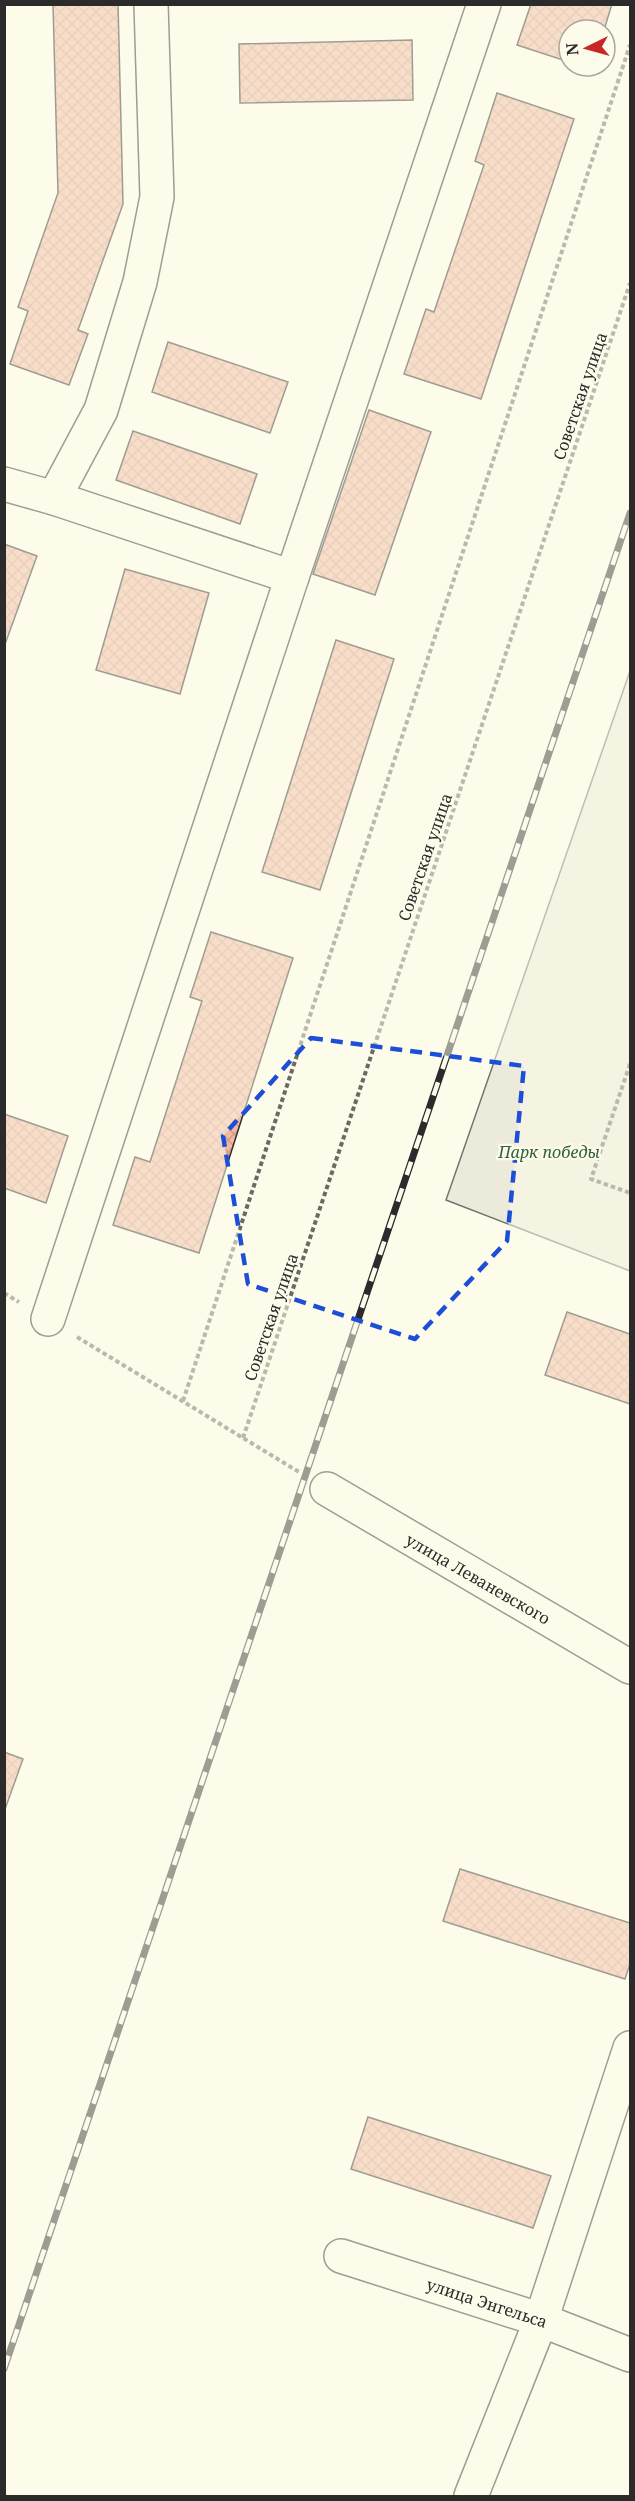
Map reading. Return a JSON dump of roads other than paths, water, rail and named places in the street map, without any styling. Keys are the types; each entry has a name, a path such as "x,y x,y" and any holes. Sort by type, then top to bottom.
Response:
{"street":[{"path":"54,498 101,410 140,282 157,196 151,4"},
{"path":"48,1319 292,577 484,4"},
{"path":"4,484 54,498 292,577"},
{"name":"улица Леваневского","path":"327,1489 630,1667"},
{"path":"471,2496 541,2320 630,2048"},
{"name":"улица Энгельса","path":"341,2256 541,2320 630,2355"}],"railway":[{"path":"4,2369 630,513"}],"park label":[{"name":"Парк победы","path":"549,1152"}]}
